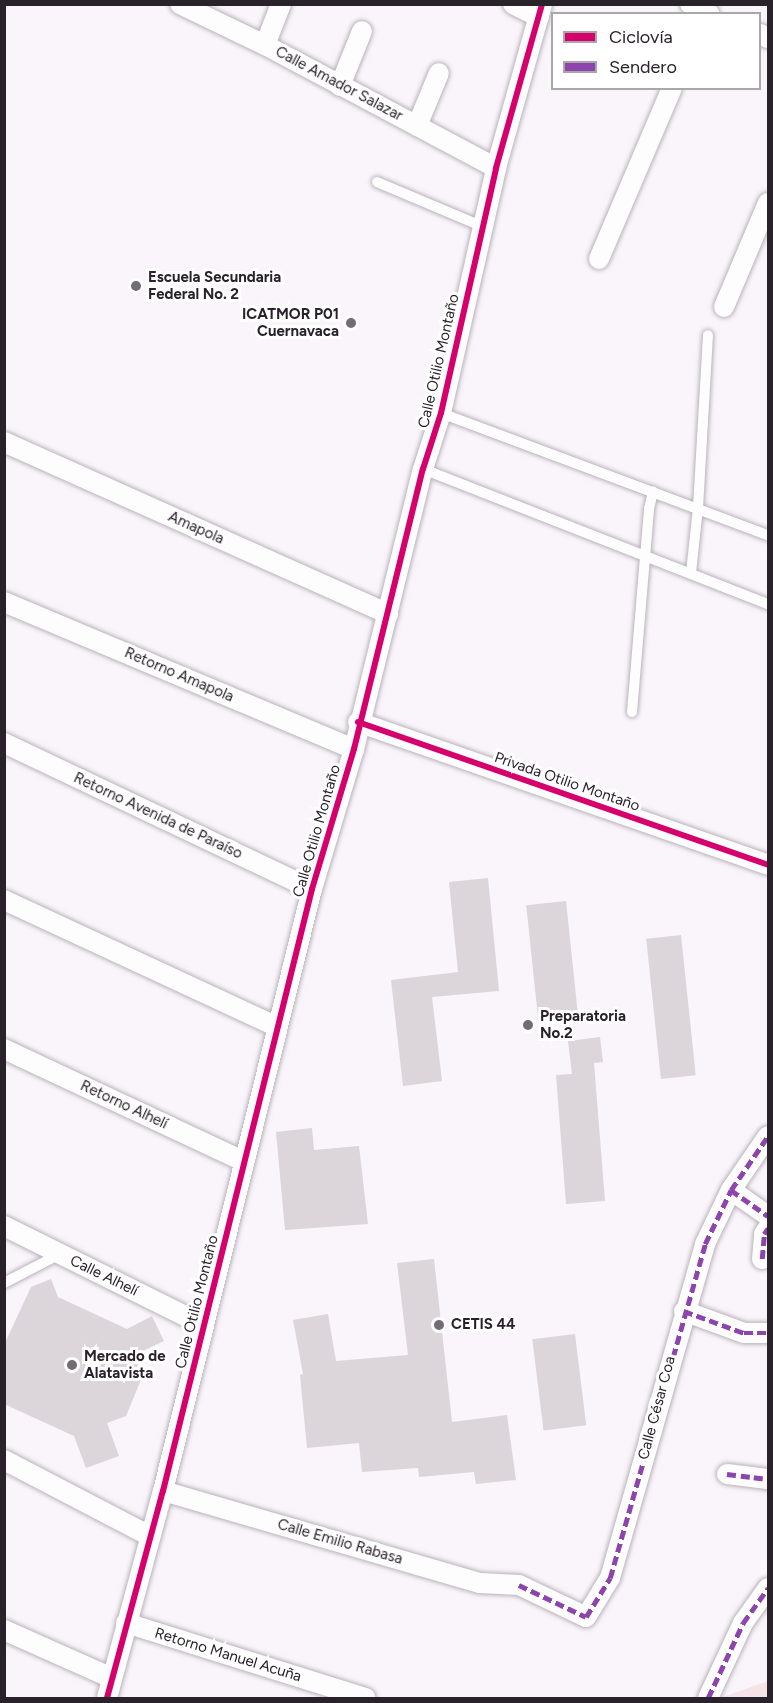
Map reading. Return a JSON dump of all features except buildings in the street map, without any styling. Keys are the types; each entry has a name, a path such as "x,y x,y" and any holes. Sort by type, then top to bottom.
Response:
{"street":[{"path":"265,45 281,4"},
{"path":"513,4 541,11"},
{"name":"Calle Amador Salazar","path":"181,5 265,45 496,168"},
{"name":"Calle Otilio Montaño","path":"106,1698 163,1491 312,890 354,748 358,722 388,614 423,469 441,413 481,226 541,11"},
{"path":"340,86 362,31"},
{"path":"417,126 438,73"},
{"path":"599,260 671,90"},
{"path":"724,307 768,203"},
{"name":"Amapola","path":"4,442 388,614"},
{"name":"Retorno Amapola","path":"4,602 354,748"},
{"name":"Privada Otilio Montaño","path":"358,722 768,865"},
{"name":"Retorno Avenida de Paraíso","path":"4,743 312,890"},
{"path":"4,900 277,1027"},
{"name":"Retorno Alhelí","path":"4,1049 243,1161"},
{"name":"Calle César Coa","path":"519,1584 586,1617 610,1578 684,1311 705,1244 731,1190 768,1136"},
{"path":"731,1190 768,1216"},
{"name":"Calle Alhelí","path":"4,1226 204,1325"},
{"path":"762,1259 764,1234 768,1228"},
{"path":"684,1311 744,1333 768,1333"},
{"path":"4,1460 150,1536"},
{"path":"726,1474 768,1479"},
{"name":"Calle Emilio Rabasa","path":"163,1491 480,1583 519,1584"},
{"path":"708,1698 742,1623 768,1588"},
{"name":"Retorno Manuel Acuña","path":"126,1623 366,1698"},
{"path":"4,1630 112,1678"}],"lane":[{"path":"377,182 481,226"},
{"path":"691,573 698,508 708,335"},
{"path":"441,413 768,536"},
{"path":"423,469 768,603"},
{"path":"632,712 645,556 653,491"},
{"path":"4,1283 60,1254"}],"shaded area":[{"path":"768,1681 768,1698 720,1698"}],"marked path":[{"path":"519,1585 586,1617 610,1578 705,1244 731,1190 768,1136"},
{"path":"731,1190 768,1216"},
{"path":"762,1259 764,1234 768,1228"},
{"path":"684,1311 744,1333 768,1333"},
{"path":"727,1474 768,1479"},
{"path":"708,1698 743,1623 768,1588"}],"cycle path":[{"path":"107,1698 163,1491 312,889 354,749 423,469 441,413 496,168 542,4"},
{"path":"358,722 768,865"}],"place":[{"name":"Escuela Secundaria Federal No. 2","path":"136,286"},
{"name":"ICATMOR P01 Cuernavaca","path":"351,323"},
{"name":"Preparatoria No.2","path":"528,1025"},
{"name":"CETIS 44","path":"439,1325"},
{"name":"Mercado de Alatavista","path":"72,1365"}]}
